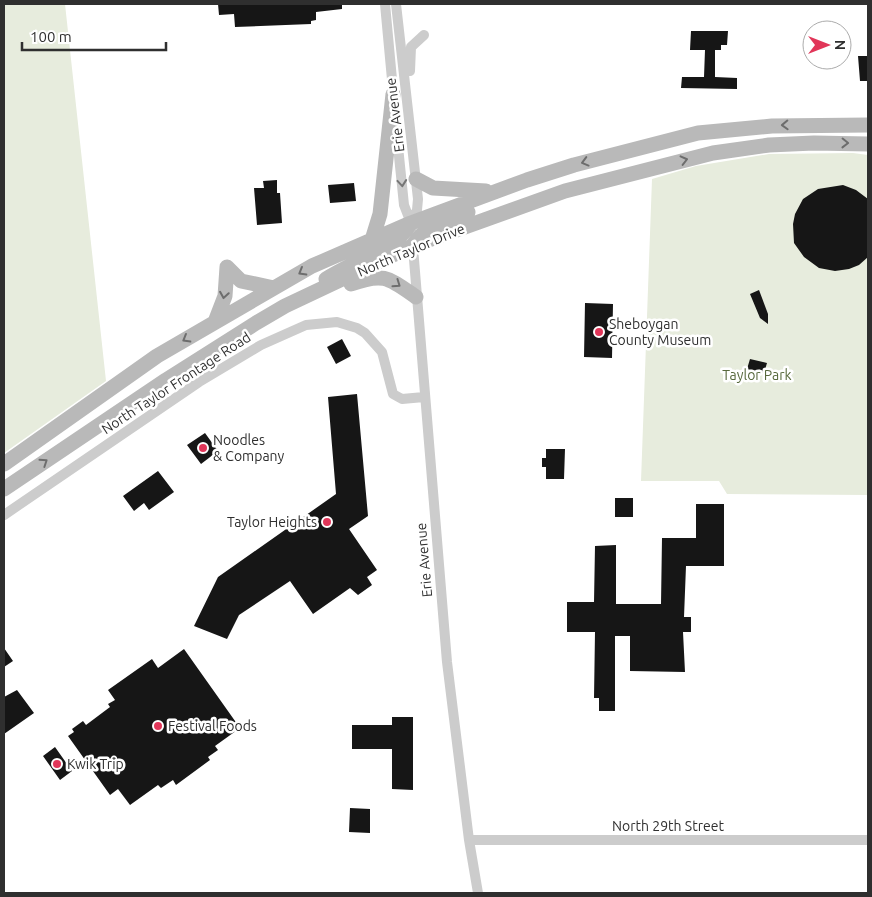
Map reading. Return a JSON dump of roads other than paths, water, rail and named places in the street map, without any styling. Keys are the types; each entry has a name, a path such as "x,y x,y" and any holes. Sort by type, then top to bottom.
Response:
{"main road":[{"path":"372,240 380,214 393,94"},
{"name":"North Taylor Drive","path":"4,464 157,356 312,266 411,223 581,163 698,133 772,126 868,125"},
{"name":"North Taylor Drive","path":"4,489 166,380 285,306 412,246 565,191 713,153 769,145 814,143 868,144"},
{"path":"416,179 433,188 495,192"},
{"path":"412,246 422,233 467,213 495,192"},
{"path":"285,306 345,266 396,242 411,223"},
{"path":"215,322 225,296 227,267 241,280 274,288"},
{"path":"285,306 372,278 390,278 416,297"}],"street":[{"name":"Erie Avenue","path":"385,4 404,205 411,223 447,662 469,840 478,893"},
{"name":"Erie Avenue","path":"396,4 412,129 416,179 417,210 411,223"},
{"path":"412,129 409,55 411,47 424,35"},
{"name":"North Taylor Frontage Road","path":"4,515 199,382 261,345 306,325 329,321 357,328 375,343 382,352 393,394 402,399 424,397"},
{"name":"North 29th Street","path":"469,840 868,840"}],"place":[{"name":"Sheboygan County Museum","path":"599,332"},
{"name":"Noodles & Company","path":"203,448"},
{"name":"Taylor Heights","path":"327,522"},
{"name":"Festival Foods","path":"158,726"},
{"name":"Kwik Trip","path":"57,764"}],"park label":[{"name":"Taylor Park","path":"757,375"}]}
